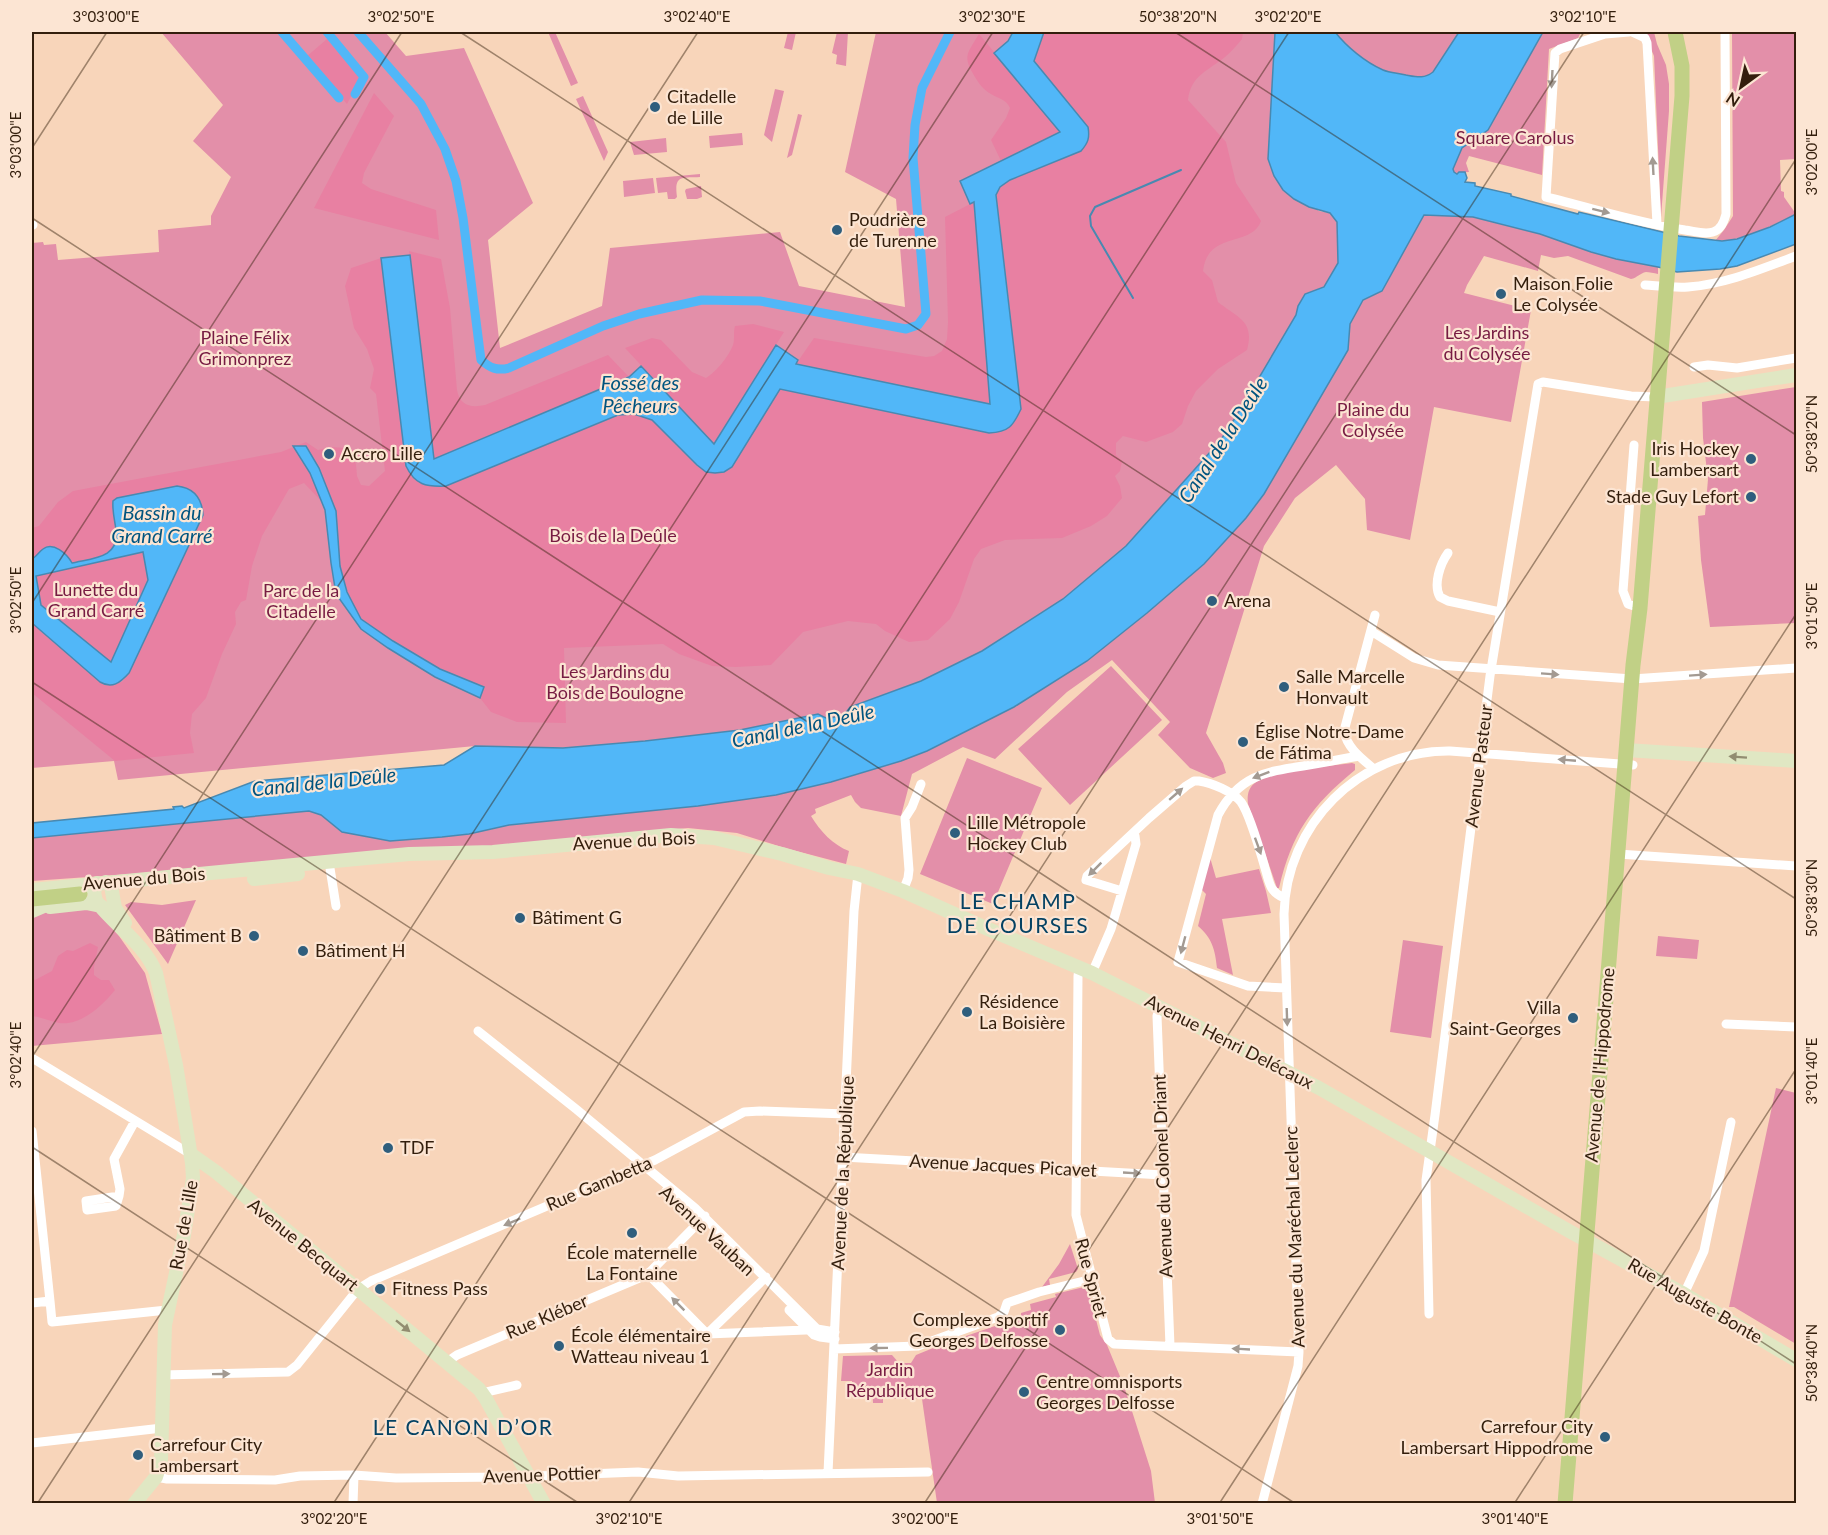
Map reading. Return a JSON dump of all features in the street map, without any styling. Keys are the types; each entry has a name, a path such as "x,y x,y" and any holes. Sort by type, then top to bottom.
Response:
{"main road":[{"path":"1665,32 1674,64 1680,111"},
{"path":"1675,32 1682,76 1680,111"},
{"name":"Avenue de l'Hippodrome","path":"1565,1503 1636,679 1641,651 1638,627 1680,111"},
{"path":"33,906 98,888"},
{"name":"Avenue de l'Hippodrome","path":"1572,1503 1589,1242"}],"street":[{"path":"1657,224 1645,38 1631,32 1605,34 1555,53 1546,197 1657,224 1709,233 1716,231 1724,222 1725,214 1725,32"},
{"path":"1645,285 1685,287 1709,284 1745,275 1797,256"},
{"path":"1694,367 1708,365 1737,368 1797,358"},
{"path":"1656,397 1797,375"},
{"name":"Avenue Pasteur","path":"1429,1314 1426,1180 1429,1150 1491,669 1538,384 1543,382 1631,396 1656,397"},
{"path":"1634,445 1623,591 1628,604 1640,608"},
{"path":"1448,553 1442,564 1437,588 1440,597 1448,601 1500,612"},
{"path":"1374,769 1349,745 1344,731 1376,615"},
{"path":"1371,631 1426,663 1491,669 1636,679 1797,668"},
{"name":"Avenue du Maréchal Leclerc","path":"1262,1503 1298,1366 1299,1352 1284,898 1296,852 1318,814 1340,791 1392,760 1425,752 1450,751 1629,758"},
{"path":"1286,988 1248,986 1178,962 1218,815 1233,795 1250,780 1267,772 1359,756"},
{"path":"1629,758 1797,761"},
{"path":"1122,891 1086,880 1089,874 1133,833 1194,781 1204,782 1233,795 1243,807 1271,889 1284,898"},
{"path":"903,891 909,870 906,818 921,784"},
{"path":"1086,971 1111,929 1136,844 1133,833"},
{"name":"Avenue du Bois","path":"32,890 98,888 330,867 424,853 515,850 666,835 688,835 723,840 829,868 858,873"},
{"path":"1621,854 1797,866"},
{"path":"330,867 336,906"},
{"name":"Avenue Henri Delécaux","path":"858,873 1086,971 1160,1007 1289,1073 1589,1242"},
{"name":"Avenue de la République","path":"828,1473 854,911 858,873"},
{"name":"Rue de Lille","path":"98,888 96,901 139,945"},
{"name":"Rue de Lille","path":"98,888 153,967 160,987 192,1155 192,1178 184,1235 167,1310 162,1374 161,1461 156,1477 134,1503"},
{"path":"33,906 86,903 101,906"},
{"name":"Rue Spriet","path":"1086,971 1078,976 1076,1208 1079,1231 1107,1338 1114,1344 1170,1346"},
{"name":"Avenue du Colonel Driant","path":"1160,1007 1157,1016 1170,1346"},
{"path":"1726,1024 1797,1027"},
{"name":"Avenue Vauban","path":"478,1031 576,1108 643,1165 646,1173 703,1218 810,1327 822,1331 835,1340 906,1348 927,1344 998,1317 1004,1312 1007,1303 1092,1279"},
{"path":"32,1058 192,1155"},
{"name":"Rue Gambetta","path":"358,1289 371,1281 655,1160 737,1116 751,1111 846,1114"},
{"path":"119,1196 120,1189 114,1159 135,1121"},
{"path":"1684,1294 1704,1251 1731,1122"},
{"path":"32,1131 52,1322 167,1310"},
{"name":"Avenue Becquart","path":"192,1155 216,1172 482,1393 544,1503"},
{"name":"Avenue Jacques Picavet","path":"843,1157 1163,1175"},
{"path":"703,1218 648,1274 707,1334 810,1327"},
{"name":"Rue Auguste Bonte","path":"1589,1242 1797,1360"},
{"name":"Rue Kléber","path":"447,1362 457,1355 648,1274"},
{"path":"707,1334 763,1279"},
{"path":"162,1374 288,1372 297,1365 358,1289"},
{"path":"32,1303 50,1301"},
{"path":"1170,1346 1299,1352"},
{"path":"482,1393 517,1385"},
{"path":"32,1443 162,1428"},
{"name":"Avenue Pottier","path":"156,1477 275,1480 300,1476 354,1475 391,1478 638,1472 678,1476 928,1472"},
{"path":"353,1503 354,1475"}],"green space":[{"name":"Parc de la Citadelle","path":"161,32 385,32 406,56 464,48 533,203 488,240 500,348 602,306 610,248 780,232 799,286 905,307 896,199 845,172 876,32 1013,32 1008,41 1061,132 970,203 990,404 714,444 641,366 629,377 434,459 409,255 381,258 406,466 989,433 1088,127 1034,61 1044,32 1275,32 1268,159 1274,176 1319,211 1330,213 1337,222 1338,263 1324,287 1298,306 1296,315 1220,441 1126,546 1063,599 982,651 921,681 850,707 845,714 828,719 818,714 740,730 645,741 563,748 475,746 118,780 114,761 32,768 32,243 56,244 58,260 159,252 158,230 211,225 211,216 231,177 193,141 223,105"},
{"path":"548,32 555,32 578,83 571,86"},
{"path":"788,32 796,32 792,50 784,48"},
{"path":"837,32 848,32 846,66 836,64 837,55 832,53"},
{"name":"Bois de la Deûle","path":"1044,32 1243,32 1242,39 1232,51 1201,74 1193,85 1188,100 1226,142 1236,183 1261,221 1256,229 1248,234 1221,244 1213,250 1207,258 1203,271 1212,280 1218,302 1247,326 1249,340 1247,350 1218,369 1196,391 1182,424 1173,432 1146,442 1123,436 1116,443 1116,455 1122,461 1120,471 1115,476 1122,498 1107,516 1091,526 1062,538 1005,540 981,549 974,559 959,602 950,619 928,640 909,642 885,631 876,624 848,621 803,632 771,665 736,667 712,666 679,654 663,644 564,648 566,723 517,722 491,712 480,698 484,687 440,669 361,619 347,592 340,566 336,511 321,501 304,483 289,489 262,536 252,566 246,600 241,602 235,612 236,624 206,698 192,714 190,733 194,753 115,761 32,693 32,623 100,682 122,682 129,673 203,515 113,501 116,539 109,551 96,558 72,563 61,552 47,547 32,559 32,528 39,526 58,502 73,491 281,452 306,442 318,450 330,447 347,448 356,464 357,476 361,485 369,486 385,471 376,394 370,388 374,369 367,349 354,328 345,286 351,268 381,258 406,466 413,477 422,484 446,486 618,415 634,414 652,420 697,466 724,472 732,467 780,389 989,433 1000,432 1021,409 996,195 1000,187 1010,180 1081,151 1090,135 1088,127 1034,61"},
{"path":"1335,32 1459,32 1433,72 1420,77 1388,72 1376,67 1357,54"},
{"name":"Square Carolus","path":"1543,32 1581,32 1578,38 1549,49 1542,175 1469,156 1466,163 1469,172 1455,173 1453,165 1462,147 1488,130"},
{"path":"1647,32 1654,32 1666,65 1669,84 1661,217 1654,56"},
{"path":"1732,32 1796,32 1796,159 1780,160 1781,191 1784,192 1784,197 1796,214 1746,236 1715,241 1733,216"},
{"path":"979,34 1061,132 1001,161 991,140 1010,108 1004,101 982,87 968,64 969,51"},
{"path":"327,39 361,77 347,104 306,57"},
{"path":"775,89 784,91 772,142 764,135"},
{"path":"374,93 394,116 364,173 362,183 371,189 436,210 439,240 314,208"},
{"path":"583,96 608,152 604,161 576,99"},
{"path":"798,114 802,115 792,155 787,158"},
{"path":"742,133 743,145 710,148 709,136"},
{"path":"666,138 667,152 634,155 630,142"},
{"path":"700,174 700,177 684,178 678,181 675,199 668,199 667,192 658,193 656,178"},
{"path":"653,178 655,193 624,197 623,181"},
{"path":"701,186 702,197 687,199 686,189"},
{"path":"974,202 990,404 796,364 814,338 926,357 934,356 942,351 947,339 948,322 945,217"},
{"name":"Plaine du Colysée","path":"1424,215 1473,217 1540,234 1616,259 1658,267 1658,274 1646,272 1631,279 1568,256 1554,258 1541,255 1538,271 1484,256 1464,293 1531,310 1511,422 1434,407 1410,540 1367,530 1365,499 1336,465 1295,498 1264,546 1206,733 1226,773 1213,778 1190,768 1158,735 1170,722 1112,660 1067,692 995,759 963,747 912,774 901,816 861,808 851,795 815,809 816,813 811,816 818,827 832,841 849,851 846,864 737,833 688,828 463,850 32,881 32,838 309,811 321,815 343,832 390,841 442,837 469,834 509,825 698,806 776,795 831,782 927,751 1014,707 1087,661 1204,564 1246,518 1264,494 1348,350 1350,324 1355,313 1363,300 1382,291"},
{"path":"409,251 441,259 450,308 457,390 463,403 475,406 485,405 608,355 629,377 434,459"},
{"path":"753,324 784,332 714,444 625,348 652,338 661,340 692,372 706,378 718,368 731,349 734,343 735,326"},
{"name":"Stade Guy Lefort","path":"1796,387 1796,623 1710,627 1698,516 1705,515 1708,479 1702,402"},
{"name":"Lunette du Grand Carré","path":"143,552 148,580 111,662 41,605 35,576"},
{"path":"1111,666 1162,720 1070,805 1018,749"},
{"path":"967,758 1042,788 993,904 920,874"},
{"path":"1355,764 1355,770 1326,796 1305,822 1290,851 1279,888 1277,888 1248,804 1251,787 1273,775"},
{"path":"1209,854 1216,878 1259,869 1271,913 1222,919 1233,975 1217,968 1212,944 1198,926 1206,894 1201,889"},
{"path":"196,900 168,964 125,905 131,902 162,905"},
{"path":"83,906 99,913 119,936 145,973 162,1034 32,1046 32,918 42,913"},
{"path":"1658,936 1699,940 1697,959 1656,956"},
{"path":"1403,940 1443,946 1431,1038 1390,1032"},
{"path":"90,943 98,947 94,975 101,980 109,980 115,990 90,1014 75,1021 59,1023 32,1016 32,979 35,980 52,971 58,956 67,950 73,951"},
{"path":"1776,1088 1796,1093 1796,1344 1734,1307 1729,1307"},
{"path":"1070,1244 1078,1269 1076,1272 1049,1279 1050,1285 1042,1287 1059,1264"},
{"name":"Centre omnisports Georges Delfosse","path":"1084,1287 1088,1289 1100,1335 1107,1345 1124,1386 1151,1471 1155,1503 937,1503 922,1399 883,1399 883,1403 873,1403 872,1387 852,1387 852,1381 841,1381 843,1356 892,1355 899,1363 911,1363 916,1355 1021,1317 1021,1313 1031,1310 1030,1304 1056,1297 1055,1294"}],"water":[{"name":"Fossé des Pêcheurs","path":"1013,32 1044,32 1034,61 1088,127 1089,137 1081,151 1010,180 1000,187 996,195 1021,409 1009,427 989,433 780,389 732,467 724,472 706,472 652,420 634,414 618,415 446,486 422,484 409,472 406,466 381,258 410,255 434,459 629,377 641,366 714,444 776,345 798,360 796,364 990,404 974,202 970,204 960,181 1060,132 994,53 1008,41"},
{"name":"Canal de la Deûle","path":"1275,32 1335,32 1357,54 1376,67 1388,72 1420,77 1433,72 1459,32 1543,32 1488,130 1462,148 1453,169 1457,174 1465,172 1467,178 1465,182 1578,214 1579,212 1679,236 1722,241 1737,239 1770,227 1796,214 1796,244 1737,266 1677,272 1616,259 1540,234 1473,217 1424,215 1382,291 1363,300 1350,324 1348,350 1264,494 1246,518 1204,564 1087,661 1014,707 927,751 901,761 831,782 776,795 698,806 509,825 469,834 442,837 390,841 342,832 321,815 309,811 32,838 32,823 174,809 173,807 182,806 184,808 255,781 444,765 475,746 563,748 740,730 818,714 828,719 845,714 850,707 921,681 982,651 1063,599 1126,546 1220,441 1296,315 1305,294 1324,287 1338,263 1337,222 1330,213 1309,207 1283,190 1274,176 1268,159"},
{"path":"293,446 306,446 319,468 336,511 340,566 347,592 361,619 440,669 484,687 480,698 435,677 361,629 336,594 325,510 310,473"},
{"name":"Bassin du Grand Carré","path":"177,486 183,487 193,492 199,499 203,515 129,673 119,682 108,685 100,682 32,623 32,559 47,547 59,550 72,563 96,558 109,551 116,539 113,501 117,498","holes":["143,552 148,580 111,662 41,605 36,576"]}],"waterway":[{"path":"282,32 339,98"},
{"path":"327,32 364,77 355,94"},
{"path":"358,32 421,104 445,149 456,181 463,218 481,360 497,369 509,368 603,326 639,314 702,300 760,301 906,329 918,325 926,314 913,158 915,125 922,88 950,32"},
{"path":"1133,298 1091,226 1090,216 1095,207 1181,170"}],"place":[{"name":"Citadelle de Lille","path":"655,107"},
{"name":"Poudrière de Turenne","path":"837,230"},
{"name":"Maison Folie Le Colysée","path":"1501,294"},
{"name":"Accro Lille","path":"329,454"},
{"name":"Iris Hockey Lambersart","path":"1751,459"},
{"name":"Stade Guy Lefort","path":"1751,497"},
{"name":"Arena","path":"1212,601"},
{"name":"Salle Marcelle Honvault","path":"1284,687"},
{"name":"Église Notre-Dame de Fátima","path":"1243,742"},
{"name":"Lille Métropole Hockey Club","path":"955,833"},
{"name":"Bâtiment G","path":"520,918"},
{"name":"Bâtiment B","path":"254,936"},
{"name":"Bâtiment H","path":"303,951"},
{"name":"Résidence La Boisière","path":"967,1012"},
{"name":"Villa Saint-Georges","path":"1573,1018"},
{"name":"TDF","path":"388,1148"},
{"name":"École maternelle La Fontaine","path":"632,1233"},
{"name":"Fitness Pass","path":"380,1289"},
{"name":"Complexe sportif Georges Delfosse","path":"1060,1330"},
{"name":"École élémentaire Watteau niveau 1","path":"559,1346"},
{"name":"Centre omnisports Georges Delfosse","path":"1024,1392"},
{"name":"Carrefour City Lambersart Hippodrome","path":"1605,1437"},
{"name":"Carrefour City Lambersart","path":"138,1455"}],"district":[{"name":"LE CHAMP DE COURSES","path":"1018,914"},
{"name":"LE CANON D’OR","path":"463,1428"}],"park label":[{"name":"Les Jardins du Colysée","path":"1487,343"},
{"name":"Plaine Félix Grimonprez","path":"245,348"},
{"name":"Les Jardins du Bois de Boulogne","path":"615,682"},
{"name":"Jardin République","path":"890,1380"}]}
